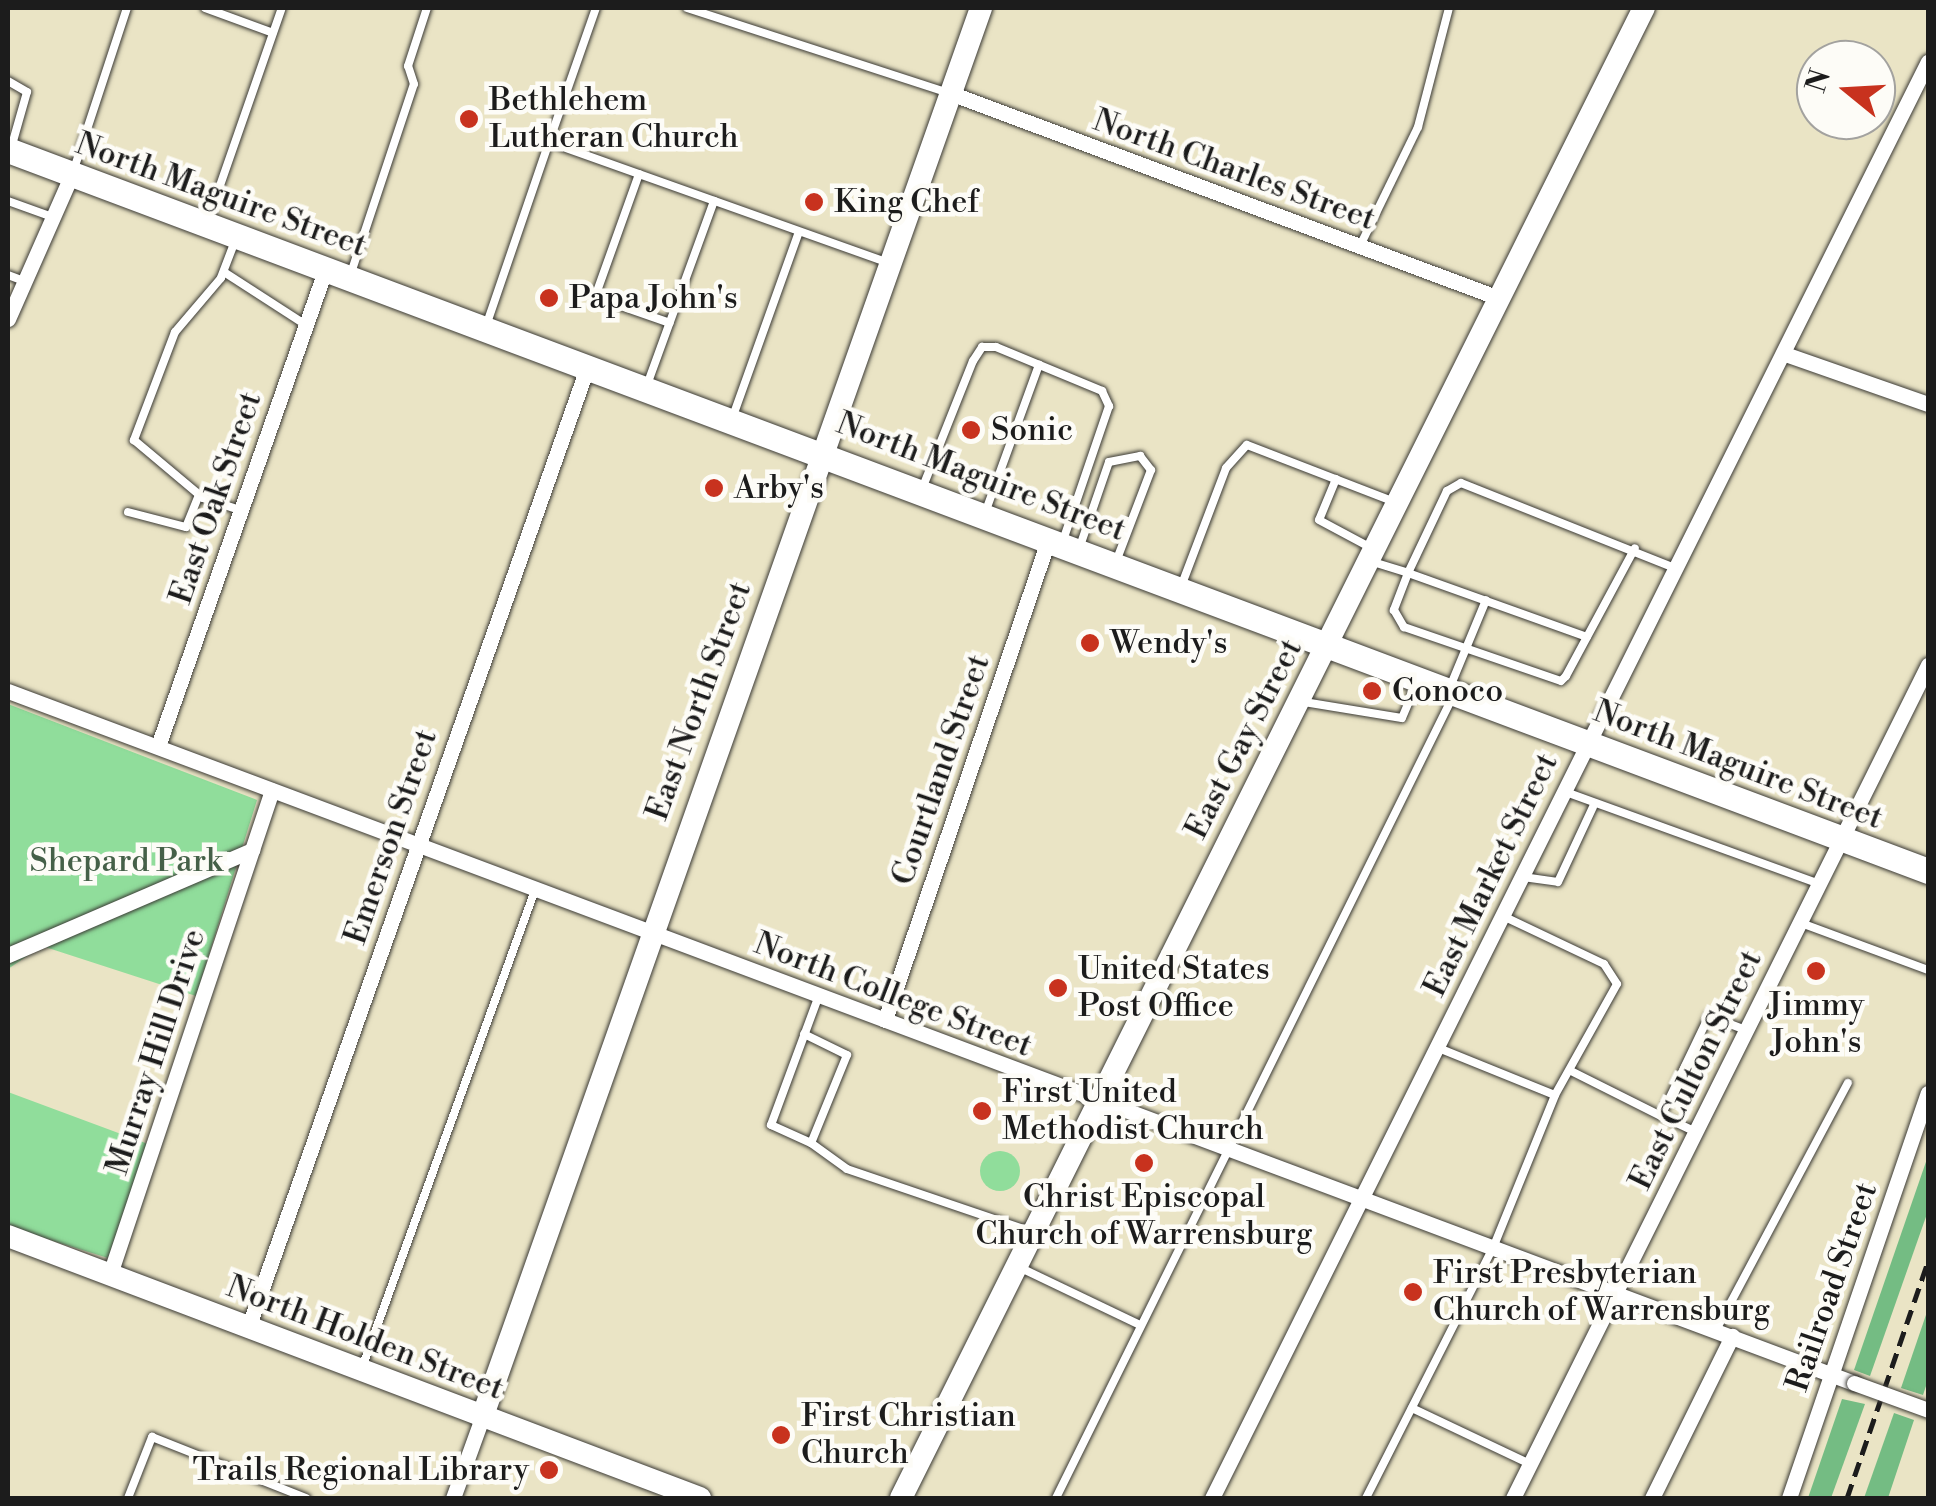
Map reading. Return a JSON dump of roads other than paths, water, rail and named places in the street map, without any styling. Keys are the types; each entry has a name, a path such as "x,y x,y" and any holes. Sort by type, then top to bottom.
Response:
{"main road":[{"name":"East North Street","path":"482,1418 981,8"},
{"name":"East Gay Street","path":"901,1498 1644,8"},
{"name":"North Maguire Street","path":"8,152 823,450 1451,693 1928,871"},
{"name":"North Holden Street","path":"8,1236 700,1498"}],"street":[{"name":"East Market Street","path":"1212,1498 1928,61"},
{"name":"North Charles Street","path":"950,93 1499,298"},
{"path":"8,319 16,278 72,174"},
{"name":"East Oak Street","path":"158,746 306,325 338,272"},
{"path":"1784,354 1928,404"},
{"name":"Emerson Street","path":"248,1328 588,364"},
{"name":"Courtland Street","path":"884,1020 1063,543"},
{"name":"East Culton Street","path":"1512,1498 1928,666"},
{"name":"North College Street","path":"8,690 1228,1152 1928,1410"},
{"name":"Murray Hill Drive","path":"110,1274 272,790"},
{"path":"8,955 252,850"},
{"name":"Railroad Street","path":"1789,1498 1928,1093"},
{"path":"1652,1498 1724,1333"},
{"path":"453,1498 482,1418"}],"lane":[{"path":"72,174 127,8"},
{"path":"204,8 273,33"},
{"path":"207,224 282,8"},
{"path":"338,272 414,84 408,66 427,8"},
{"path":"486,326 596,8"},
{"path":"687,8 950,93"},
{"path":"1360,246 1418,127 1449,8"},
{"path":"8,81 27,92 8,152"},
{"path":"549,142 888,264"},
{"path":"638,174 596,297 670,323"},
{"path":"8,201 50,216"},
{"path":"647,386 714,201"},
{"path":"733,417 799,232"},
{"path":"237,235 224,272 175,332 134,440 199,495 241,510"},
{"path":"224,272 306,325"},
{"path":"922,488 982,346 1039,365 1102,390 1109,406 1063,543"},
{"path":"985,513 1039,365"},
{"path":"1181,588 1235,453 1247,446 1397,503"},
{"path":"1063,543 1109,462 1140,456 1151,470 1116,563"},
{"path":"1336,479 1319,520 1372,555 1408,573 1587,636"},
{"path":"1635,548 1587,636 1554,682 1395,619 1408,573 1446,491 1460,482 1635,548 1677,569"},
{"path":"128,512 186,526 199,495"},
{"path":"1056,1498 1451,693 1486,600"},
{"path":"1300,700 1402,718 1418,680"},
{"path":"1563,791 1593,807 1817,884"},
{"path":"1521,876 1558,882 1593,807"},
{"path":"360,1371 535,890"},
{"path":"1366,1498 1493,1248 1556,1095 1573,1072 1614,972 1502,915"},
{"path":"1798,922 1928,970"},
{"path":"819,995 771,1125 810,1143 847,1169 1035,1233"},
{"path":"1661,1116 1709,1016 1746,1030"},
{"path":"804,1034 847,1055 810,1143"},
{"path":"1436,1047 1556,1095"},
{"path":"1573,1072 1696,1132"},
{"path":"1724,1333 1848,1082"},
{"path":"1019,1267 1140,1325"},
{"path":"1412,1408 1530,1464"},
{"path":"128,1498 152,1437 306,1498"}],"railway":[{"path":"1847,1498 1928,1262"}],"place":[{"name":"Bethlehem Lutheran Church","path":"469,119"},
{"name":"King Chef","path":"814,202"},
{"name":"Papa John's","path":"549,298"},
{"name":"Sonic","path":"971,430"},
{"name":"Arby's","path":"714,488"},
{"name":"Wendy's","path":"1090,643"},
{"name":"Conoco","path":"1372,691"},
{"name":"Jimmy John's","path":"1816,971"},
{"name":"United States Post Office","path":"1058,988"},
{"name":"First United Methodist Church","path":"982,1111"},
{"name":"Christ Episcopal Church of Warrensburg","path":"1144,1163"},
{"name":"First Presbyterian Church of Warrensburg","path":"1413,1292"},
{"name":"First Christian Church","path":"781,1435"},
{"name":"Trails Regional Library","path":"549,1470"}],"park label":[{"name":"Shepard Park","path":"126,861"}]}
